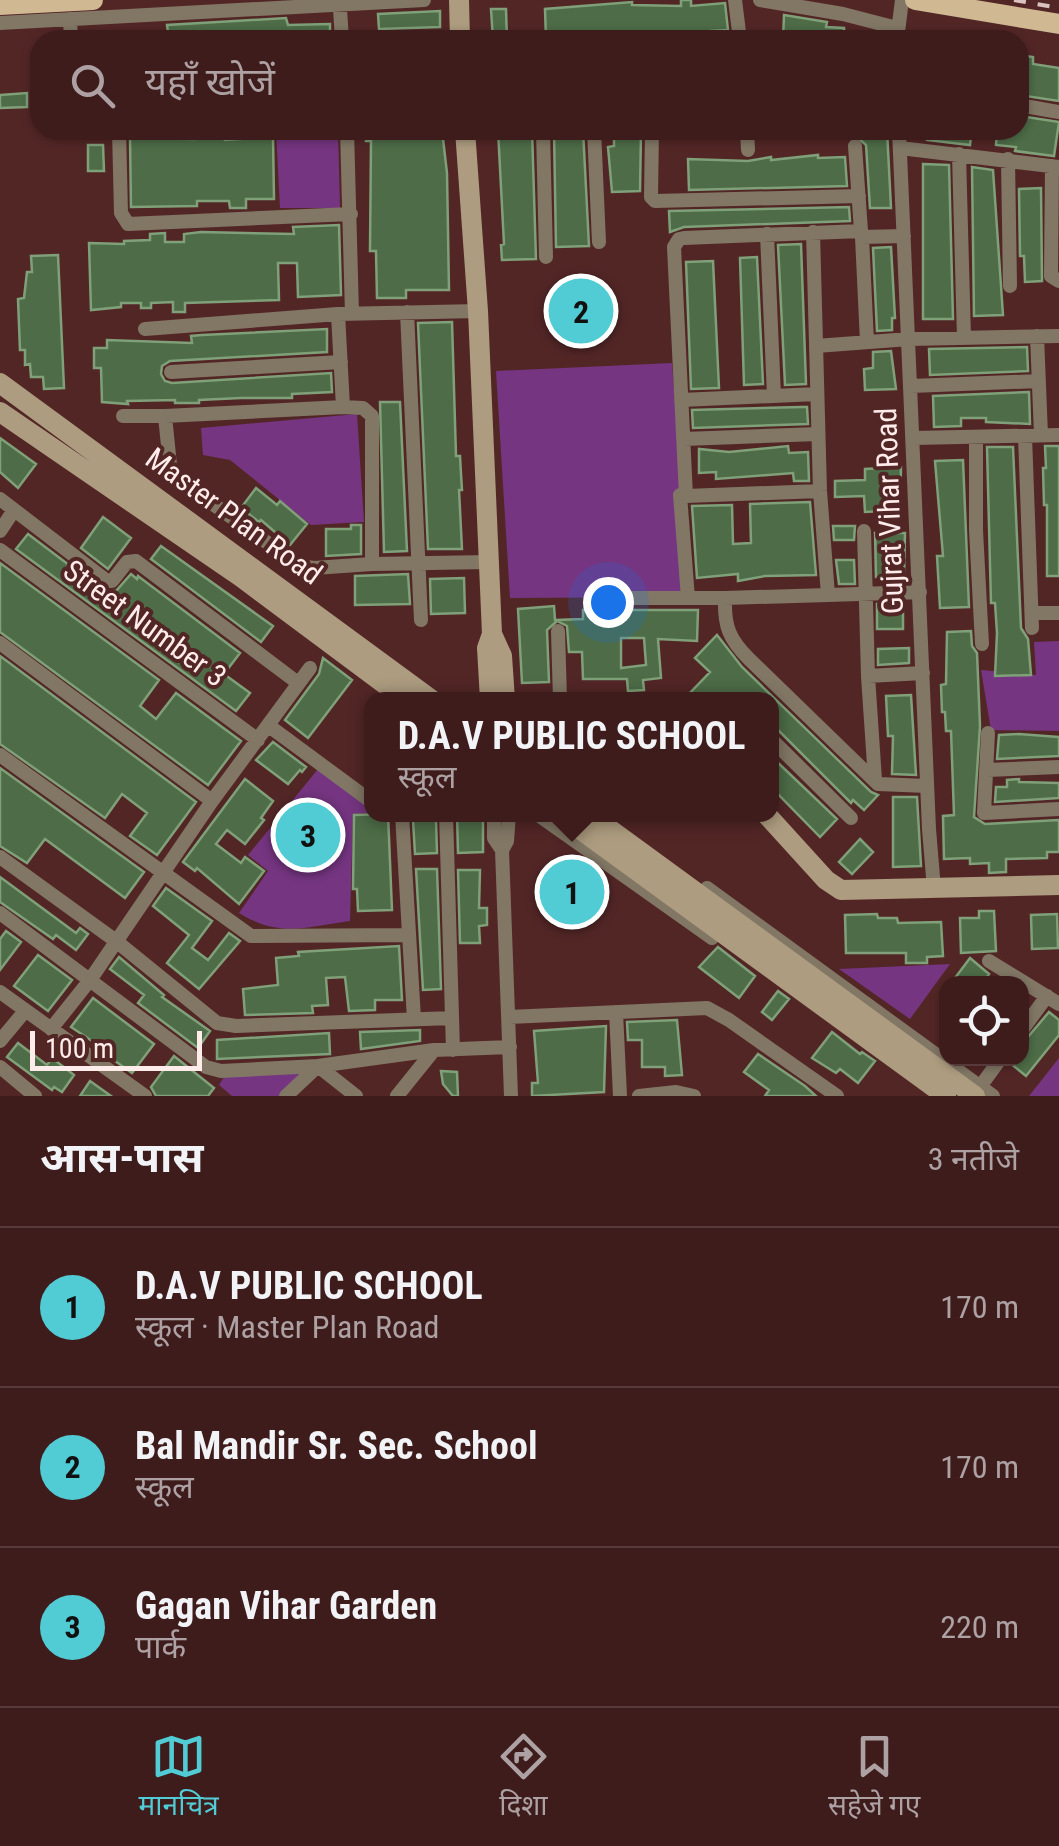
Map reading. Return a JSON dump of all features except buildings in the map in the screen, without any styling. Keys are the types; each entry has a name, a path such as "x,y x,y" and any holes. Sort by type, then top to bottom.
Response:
{"main road":[{"path":"0,5 89,0"},
{"path":"459,0 460,30"},
{"path":"472,0 472,30"},
{"path":"915,0 1059,24"},
{"path":"466,140 478,311 492,634 502,656 504,692"},
{"name":"Master Plan Road","path":"0,383 421,692"},
{"name":"Master Plan Road","path":"0,412 242,577 395,692"},
{"path":"490,692 487,648 492,634"},
{"path":"570,822 946,1096"},
{"path":"600,822 980,1088"},
{"path":"773,822 840,890 1059,885"}],"street":[{"path":"0,24 424,0"},
{"path":"735,0 739,30"},
{"path":"760,0 843,14 886,30"},
{"path":"898,30 902,0"},
{"path":"340,9 341,30"},
{"path":"70,19 71,30"},
{"path":"1029,108 1059,112"},
{"path":"119,140 121,212 128,224 351,214"},
{"path":"343,408 341,362 351,214 347,140"},
{"path":"544,140 546,256"},
{"path":"594,140 599,242"},
{"path":"652,140 654,201 859,196"},
{"path":"748,140 748,150"},
{"name":"Gujrat Vihar Road","path":"900,140 934,889"},
{"path":"855,146 868,342"},
{"path":"900,148 1056,167 1050,276 1059,281"},
{"path":"959,154 964,338"},
{"path":"1008,159 1010,286"},
{"path":"686,496 675,243 684,238 812,232 904,236"},
{"path":"812,232 820,490 828,594"},
{"path":"767,234 774,396"},
{"path":"146,329 345,314 478,311"},
{"path":"407,312 421,620"},
{"path":"1037,336 1041,435"},
{"path":"816,346 909,339 1059,336"},
{"path":"172,372 341,362"},
{"path":"911,386 1039,381"},
{"path":"681,400 817,394"},
{"path":"123,416 363,408 372,416 372,564"},
{"path":"165,416 170,465 177,477 306,568 488,562"},
{"path":"684,439 818,434"},
{"path":"914,438 1059,435"},
{"path":"1024,436 1032,621 1059,613"},
{"path":"976,437 982,644"},
{"path":"688,598 680,495 820,490"},
{"path":"0,499 107,581 112,581 127,562 136,561 298,683"},
{"path":"0,531 14,510"},
{"path":"864,531 874,780"},
{"name":"Street Number 3","path":"0,550 258,740"},
{"path":"603,598 920,592"},
{"path":"725,598 726,628 733,643 874,780 885,786 927,786"},
{"path":"558,631 560,692"},
{"path":"0,643 212,801"},
{"path":"50,1029 90,980 212,801 310,668"},
{"path":"868,676 922,673"},
{"path":"269,726 364,796"},
{"path":"988,733 984,813 1059,810"},
{"path":"779,747 852,818"},
{"path":"0,755 251,936 409,935"},
{"path":"986,770 1059,766"},
{"path":"402,822 414,1020"},
{"path":"446,822 453,1050"},
{"path":"494,822 494,838 502,850"},
{"path":"508,822 502,850 511,1096"},
{"path":"548,822 932,1096"},
{"path":"615,822 993,1096"},
{"path":"0,857 116,940 217,1023 236,1026 452,1018"},
{"path":"0,913 206,1067 221,1071 318,1066 434,1050 510,1047"},
{"path":"989,961 1002,976"},
{"path":"1029,989 1053,1000 1029,1023"},
{"path":"0,992 144,1096"},
{"path":"509,1016 696,1007 718,1012 837,1096"},
{"path":"0,1041 25,1011"},
{"path":"616,1012 620,1096"},
{"path":"397,1096 434,1050"},
{"path":"294,1093 318,1066"},
{"path":"318,1066 356,1096"},
{"path":"980,1088 995,1066"},
{"path":"0,1067 35,1096"},
{"path":"639,1096 676,1092 694,1096"}],"shaded area":[{"path":"277,140 338,140 340,208 280,208"},
{"path":"672,363 690,597 510,598 496,371"},
{"path":"357,414 364,522 311,525 230,460 203,455 201,428"},
{"path":"1059,641 1059,731 991,730 981,670 1036,675 1034,642"},
{"path":"318,769 364,800 364,813 353,814 350,921 293,929 267,926 239,913 268,871 248,855"},
{"path":"950,964 910,1019 839,969"},
{"path":"1059,1058 1059,1096 1029,1096"},
{"path":"305,1071 283,1096 232,1096 219,1085 227,1072"}],"railway":[{"path":"1014,0 1059,8"}],"place":[{"name":"Bal Mandir Sr. Sec. School","path":"581,311"},
{"name":"Gagan Vihar Garden","path":"308,835"},
{"name":"D.A.V PUBLIC SCHOOL","path":"572,892"}]}
